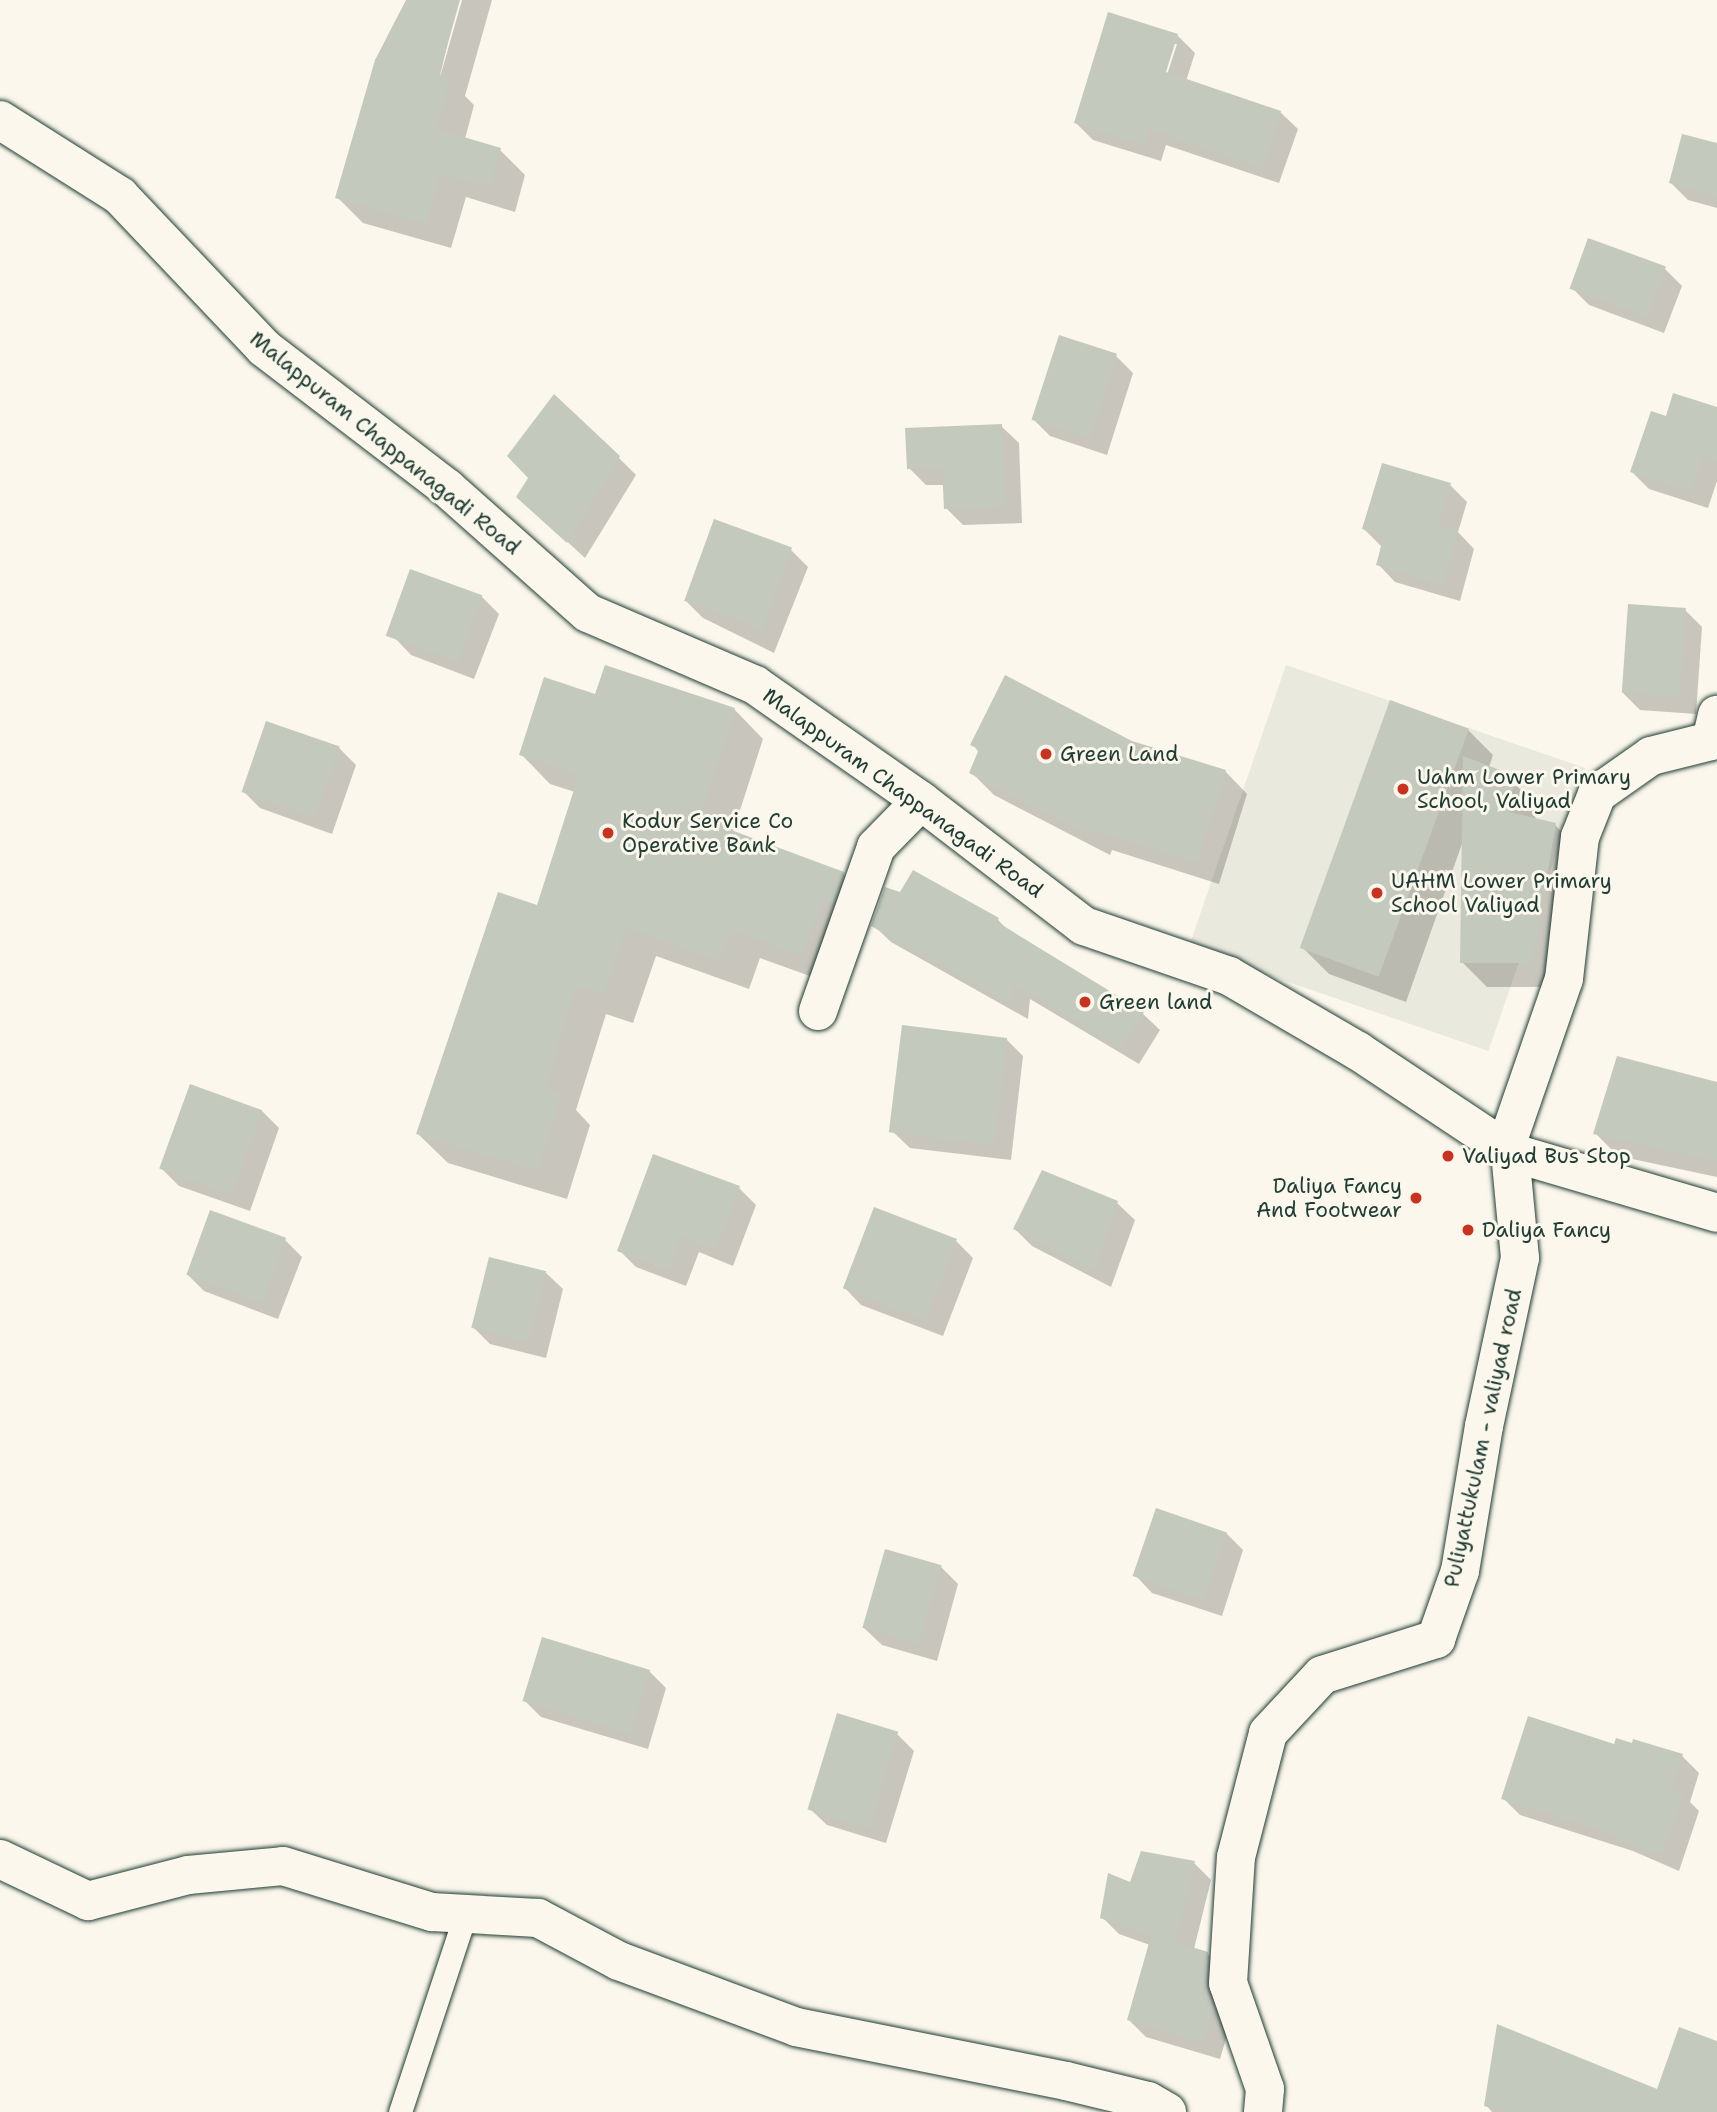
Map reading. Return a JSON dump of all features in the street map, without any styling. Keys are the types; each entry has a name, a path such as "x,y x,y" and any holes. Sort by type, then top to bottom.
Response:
{"street":[{"name":"Malappuram Chappanagadi Road","path":"0,120 120,196 264,348 447,488 588,613 755,685 921,801 1084,926 1229,976 1359,1051 1507,1150 1717,1213"},
{"path":"1507,1150 1564,979 1580,837 1597,794 1651,756 1711,741 1717,715"},
{"path":"818,1011 876,847 921,801"},
{"name":"Puliyattukulam - valiyad road","path":"1263,2112 1265,2089 1228,1983 1236,1857 1268,1732 1322,1675 1436,1639 1460,1571 1484,1426 1520,1258 1507,1150"},
{"path":"0,1860 88,1902 188,1875 284,1866 432,1912 538,1918 619,1961 796,2027 1066,2081 1148,2101 1167,2112"}],"lane":[{"path":"400,2112 462,1924 460,1914"}],"shaded area":[{"name":"UAHM Lower Primary School Valiyad","path":"1286,665 1586,768 1488,1051 1189,948"}],"building":[{"path":"406,0 460,0 439,75 450,78 436,129 501,148 490,187 440,173 426,224 335,198 375,60"},
{"path":"1108,12 1178,34 1166,72 1281,111 1262,168 1149,129 1144,145 1074,123"},
{"path":"1682,134 1717,143 1717,196 1669,183"},
{"path":"1588,238 1666,266 1648,317 1570,289"},
{"path":"1059,335 1117,354 1090,438 1031,420"},
{"path":"1673,393 1717,407 1717,460 1703,455 1691,492 1630,472 1651,411 1666,416"},
{"path":"554,394 620,456 567,543 516,497 528,478 507,456"},
{"path":"1002,424 1006,506 944,509 942,468 907,469 905,428"},
{"path":"1382,463 1451,483 1438,525 1458,530 1443,585 1376,565 1384,536 1362,529"},
{"path":"714,519 792,547 762,629 684,601"},
{"path":"410,569 482,595 458,662 386,636"},
{"path":"1628,604 1686,608 1680,697 1622,693"},
{"path":"605,665 735,708 699,818 844,872 833,904 823,899 802,956 731,929 719,961 626,927 604,995 576,986 545,1088 562,1093 538,1171 416,1134 498,892 537,905 579,774 519,755 544,677 595,694"},
{"path":"1005,675 1132,741 1226,770 1197,862 1089,829 1087,833 969,773 979,749 970,745"},
{"name":"Uahm Lower Primary School, Valiyad","path":"1390,700 1469,729 1379,977 1300,948"},
{"path":"266,721 340,746 315,817 242,792"},
{"name":"Uahm Lower Primary School, Valiyad","path":"1463,756 1505,772 1513,787 1509,812 1556,823 1532,963 1460,963"},
{"path":"913,870 999,918 997,922 1144,1012 1121,1049 1013,983 1011,1004 871,926 885,887 900,892"},
{"path":"902,1025 1007,1038 994,1145 889,1132"},
{"path":"1617,1056 1717,1082 1717,1161 1593,1134"},
{"path":"190,1084 262,1110 232,1195 159,1169"},
{"path":"653,1154 740,1186 716,1250 681,1236 669,1271 617,1251"},
{"path":"1042,1170 1118,1201 1094,1271 1013,1229"},
{"path":"874,1207 957,1239 926,1320 843,1288"},
{"path":"210,1210 286,1238 263,1303 186,1275"},
{"path":"489,1257 546,1271 529,1342 471,1328"},
{"path":"1156,1508 1227,1532 1203,1600 1133,1576"},
{"path":"885,1549 942,1565 919,1644 862,1628"},
{"path":"542,1637 650,1670 630,1734 522,1701"},
{"path":"837,1713 898,1732 869,1828 807,1810"},
{"path":"1528,1716 1614,1744 1616,1738 1632,1743 1633,1739 1683,1754 1671,1789 1683,1793 1662,1855 1620,1841 1621,1837 1501,1799"},
{"path":"1141,1851 1195,1861 1175,1942 1208,1952 1206,1982 1213,2007 1203,2043 1127,2020 1151,1936 1100,1918 1108,1873 1130,1882"},
{"path":"1497,2024 1657,2089 1679,2027 1717,2041 1717,2112 1506,2112 1484,2106"}],"place":[{"name":"Green Land","path":"1046,754"},
{"name":"Uahm Lower Primary School, Valiyad","path":"1403,789"},
{"name":"Kodur Service Co Operative Bank","path":"608,833"},
{"name":"UAHM Lower Primary School Valiyad","path":"1377,893"},
{"name":"Green land","path":"1085,1002"},
{"name":"Valiyad Bus Stop","path":"1448,1156"},
{"name":"Daliya Fancy And Footwear","path":"1416,1198"},
{"name":"Daliya Fancy","path":"1468,1230"}]}
